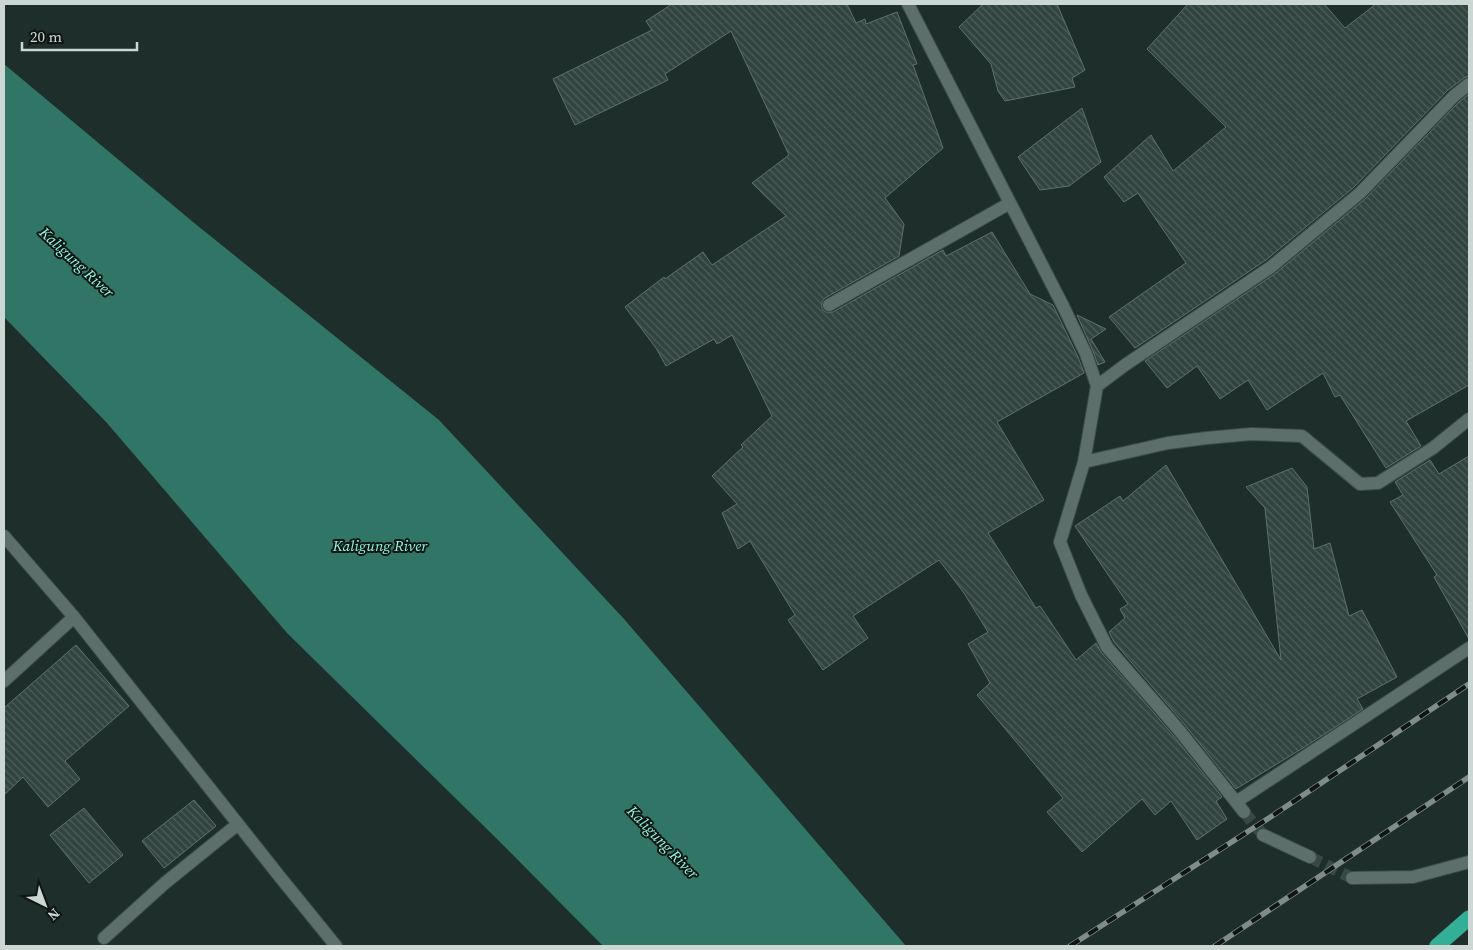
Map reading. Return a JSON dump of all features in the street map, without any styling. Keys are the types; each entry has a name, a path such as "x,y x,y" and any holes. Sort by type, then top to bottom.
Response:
{"highway":[{"path":"1437,946 1469,918"}],"street":[{"path":"908,4 1069,318 1086,354 1097,386 1084,462 1060,542 1081,595 1107,648 1179,730 1240,807 1469,648"},
{"path":"1097,386 1124,365 1271,267 1360,193 1454,96 1469,84"},
{"path":"829,305 1010,203"},
{"path":"1084,462 1168,443 1207,438 1251,434 1302,436 1360,484 1378,483 1433,448 1469,419"},
{"path":"4,536 74,617 336,946"},
{"path":"4,681 74,617"},
{"path":"104,938 165,883 238,824"},
{"path":"1263,835 1310,857"},
{"path":"1352,878 1413,877 1469,862"}],"water":[{"name":"Kaligung River","path":"4,64 193,222 439,420 624,619 906,946 603,946 287,633 107,423 4,317"}],"building":[{"path":"672,4 847,4 856,23 865,19 866,24 897,12 917,64 913,65 943,148 885,198 904,224 899,256 825,298 822,301 822,309 825,312 833,312 943,250 946,256 992,232 1030,294 1053,305 1084,373 997,422 1044,500 988,533 1036,608 1040,606 1076,660 1096,643 1101,652 1173,735 1222,797 1216,801 1227,819 1197,840 1171,801 1155,815 1142,799 1082,852 1047,812 1063,798 977,695 990,683 968,644 988,632 964,593 939,560 853,616 868,638 823,670 788,620 795,615 750,541 738,549 722,513 737,504 712,476 772,416 732,335 717,344 714,339 666,366 656,348 625,307 664,277 665,279 703,252 712,265 786,216 752,183 789,155 731,31 665,74 668,80 575,125 553,79 652,30 646,21"},
{"path":"983,4 1057,4 1085,70 1072,78 1075,87 1005,101 998,91 991,64 959,27"},
{"path":"1188,4 1324,4 1345,28 1376,4 1469,4 1469,76 1448,90 1354,187 1266,260 1135,348 1109,317 1186,263 1138,193 1124,202 1104,177 1151,135 1173,171 1226,127 1147,49"},
{"path":"1469,94 1469,385 1406,421 1421,446 1386,468 1340,395 1335,397 1323,373 1267,410 1248,380 1220,399 1197,366 1167,388 1145,361 1276,273 1365,199"},
{"path":"1082,108 1101,162 1069,186 1040,190 1018,157"},
{"path":"1077,315 1106,329 1091,339 1105,362 1098,365"},
{"path":"1469,456 1469,639 1434,577 1437,575 1390,502 1403,495 1395,482 1430,460 1439,474"},
{"path":"1166,465 1281,660 1265,508 1246,487 1292,468 1307,487 1314,549 1330,543 1349,616 1362,610 1397,677 1357,699 1363,709 1236,789 1185,725 1114,642 1109,632 1125,618 1120,609 1128,604 1075,526 1120,496 1123,501"},
{"path":"76,645 129,706 65,761 80,779 48,807 23,777 4,795 4,708"},
{"path":"194,800 216,826 164,868 142,841"},
{"path":"84,808 123,855 89,883 50,835"}],"tunnel":[{"path":"1244,812 1263,835"},
{"path":"1310,857 1352,878"}],"railway":[{"path":"1070,946 1272,816 1469,684"},
{"path":"1215,946 1469,777"}]}
